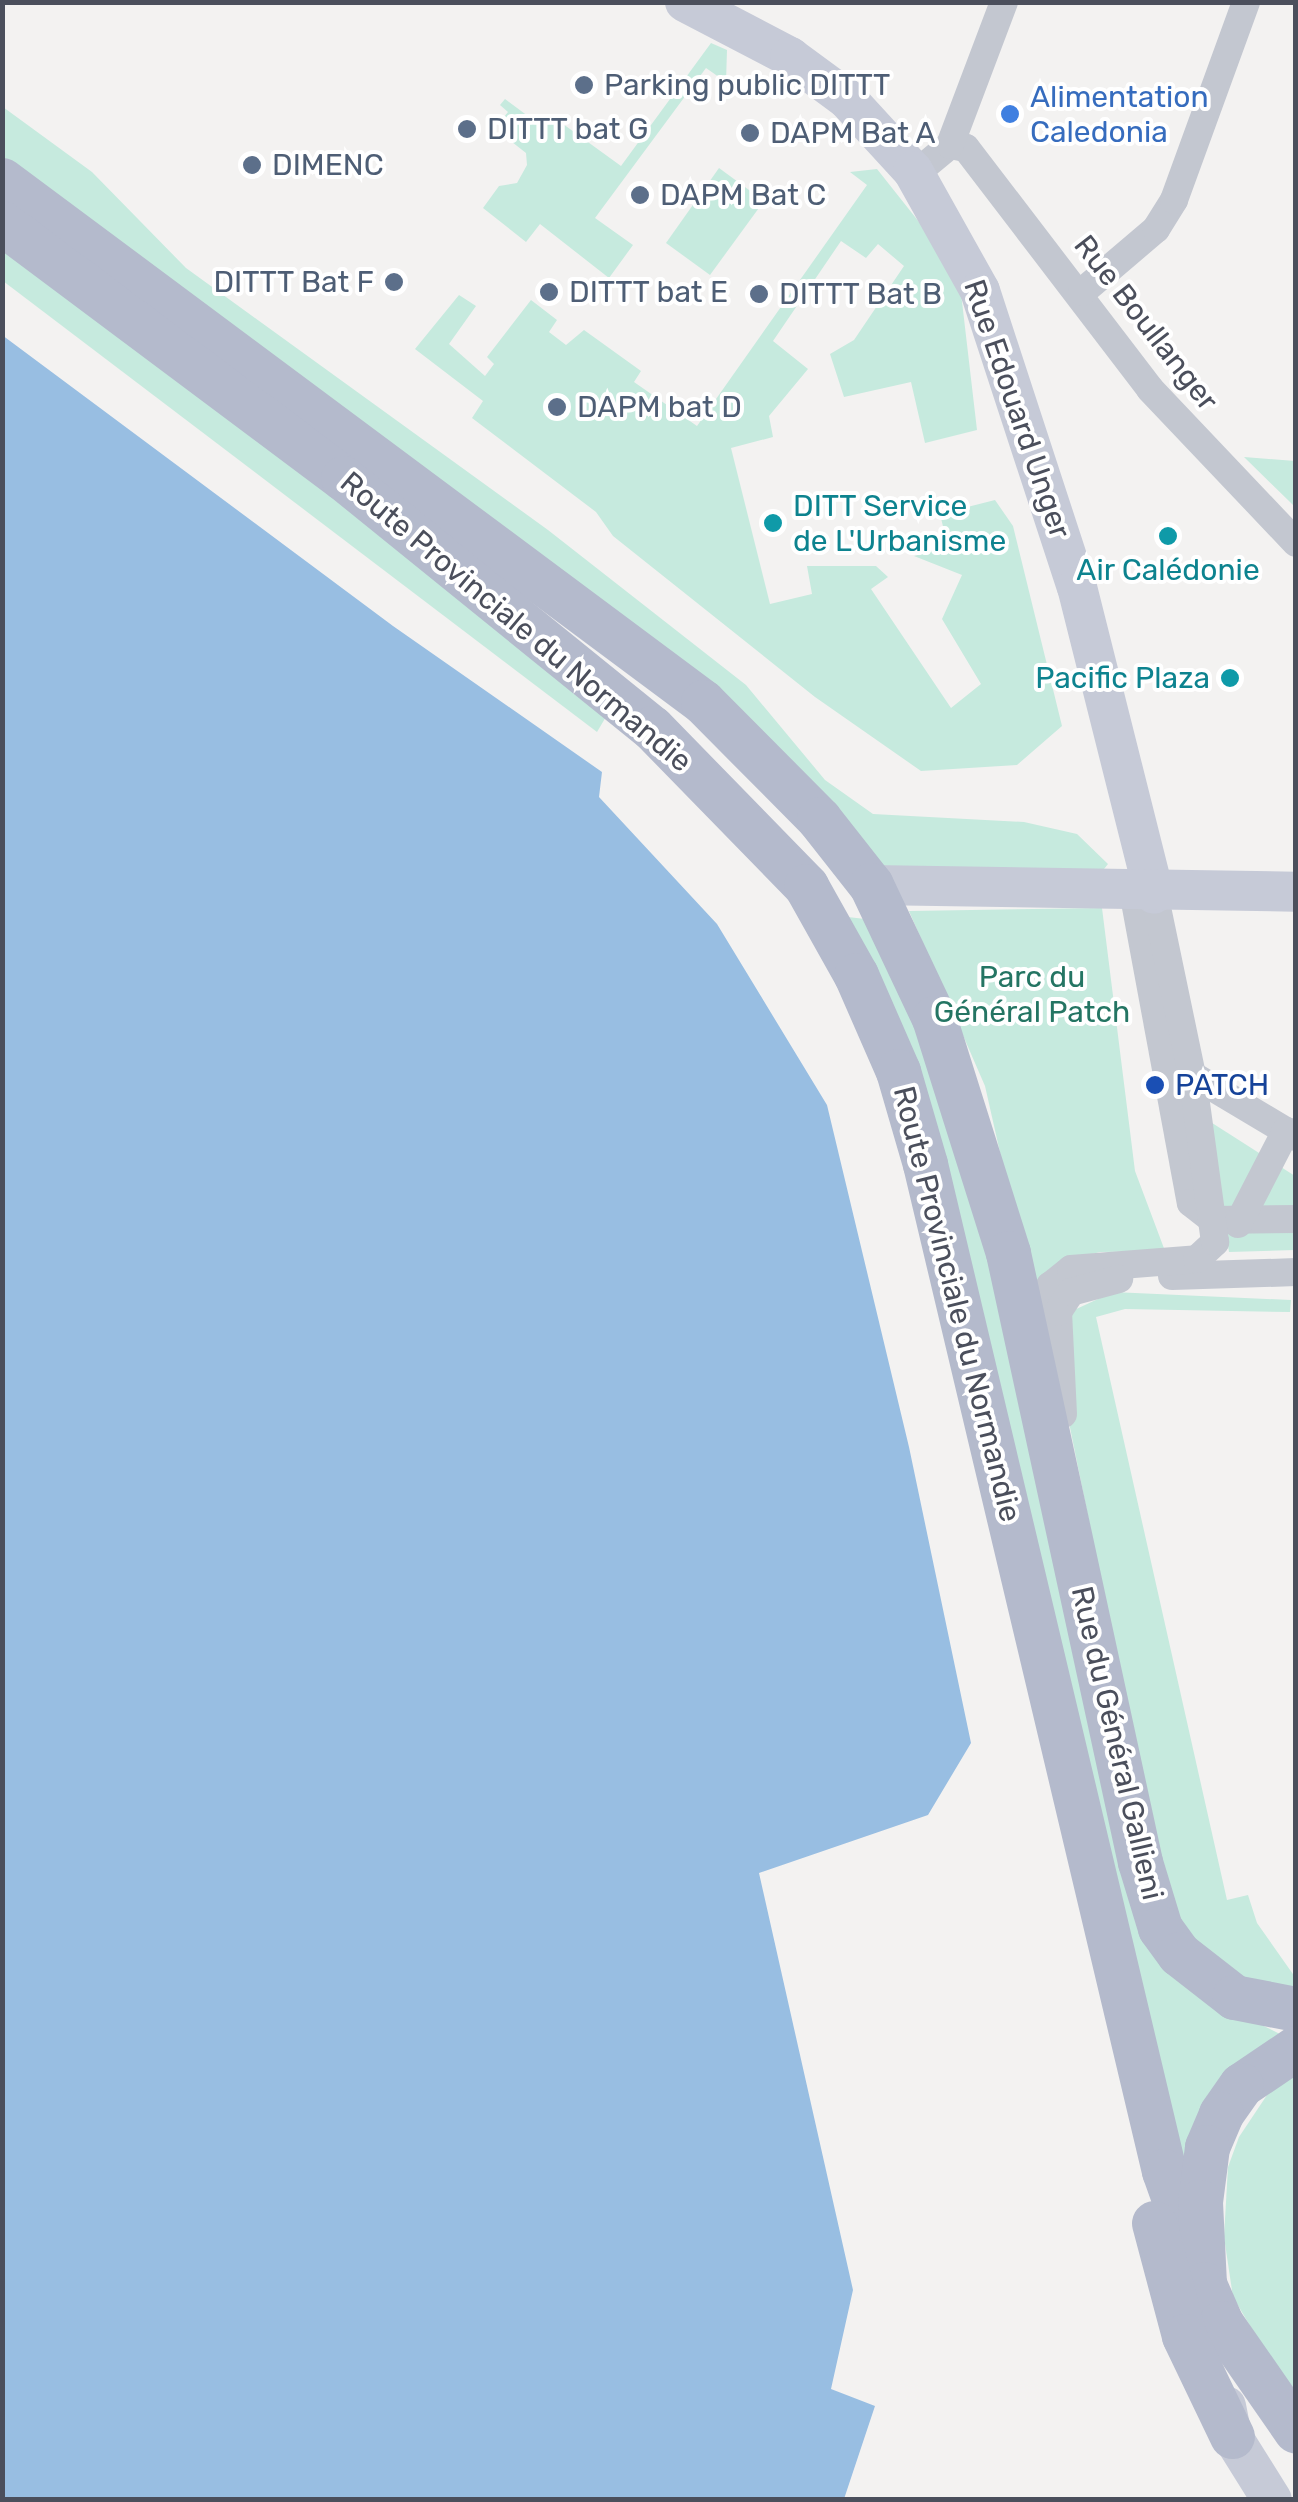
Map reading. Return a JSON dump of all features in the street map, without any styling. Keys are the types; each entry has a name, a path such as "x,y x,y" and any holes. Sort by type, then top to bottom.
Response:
{"main road":[{"name":"Route Provinciale du Normandie","path":"2,180 703,702 770,766 876,893 934,1018 1008,1253 1066,1513"},
{"name":"Route Provinciale du Normandie","path":"2,223 344,478 652,728 806,886 856,975 898,1071 981,1387 1164,2171 1212,2303 1296,2430"},
{"path":"652,728 707,744 847,894 876,893"},
{"name":"Rue du Général Gallieni","path":"1066,1513 1140,1862 1160,1928 1179,1954 1234,1997 1296,2009"},
{"path":"1052,1701 1084,1930 1132,2137 1184,2336 1232,2436"},
{"path":"1212,2303 1200,2202 1207,2147 1241,2084 1296,2048"}],"street":[{"name":"Rue Edouard Unger","path":"685,2 790,57 846,99 915,174 980,290 1077,587 1144,892 1226,1222"},
{"path":"915,174 950,144 1004,2"},
{"path":"1082,292 1156,230 1174,200 1246,2"},
{"name":"Rue Boullanger","path":"950,144 966,148 1082,292 1150,389 1296,543"},
{"name":"Rue Edouard Unger","path":"1144,892 1191,1203 1226,1222"},
{"path":"876,893 1296,892"},
{"path":"1066,1513 1041,1308 1050,1286 1072,1268 1197,1259 1215,1242 1290,1134 1192,1075"},
{"path":"1226,1222 1296,1220"},
{"path":"1066,1513 1071,1469 1056,1364 1058,1312 1071,1292 1098,1280 1296,1272"},
{"path":"1212,2303 1232,2436 1272,2500"}],"green space":[{"path":"711,43 727,50 726,82 706,68 595,218 633,245 609,278 540,224 526,242 483,208 499,186 517,183 527,165 526,153 512,142 517,135 500,122 508,112 500,105 505,99 544,128 552,116 621,166"},
{"path":"3,107 92,172 186,268 548,530 746,685 825,780 873,814 1024,822 1077,834 1108,864 1096,879 887,875 3,158"},
{"path":"719,168 764,201 710,275 666,243"},
{"path":"877,169 923,227 961,293 977,430 925,443 911,382 844,397 830,354 854,340 904,266 878,244 866,258 841,241 773,341 808,369 769,416 773,437 731,448 770,604 812,594 807,566 876,566 888,577 871,589 951,708 981,684 942,619 962,575 914,556 948,547 940,514 995,500 1013,526 1062,726 1017,765 921,771 815,697 613,536 596,512 472,418 483,401 415,349 459,295 476,306 449,344 485,376 494,364 487,357 531,300 557,320 549,332 566,345 584,330 641,371 634,382 697,426 867,185 850,172"},
{"path":"2,248 475,600 610,710 597,732 3,281"},
{"path":"1244,457 1295,461 1295,507 1290,502"},
{"name":"Parc du Général Patch","path":"1102,908 1135,1171 1165,1251 1100,1252 1064,1261 1032,1294 985,1086 909,911"},
{"path":"839,916 874,920 935,1061 996,1284 1136,1905 1225,2007 1284,2036 1181,2179"},
{"path":"1209,1121 1295,1176 1295,1250 1229,1252"},
{"path":"1113,1292 1291,1300 1290,1312 1125,1309 1096,1317 1227,1900 1248,1895 1257,1923 1295,1977 1295,2007 1202,1962 1167,1906 1063,1393 1072,1311"},
{"path":"1295,2076 1295,2402 1233,2297 1224,2237 1228,2167 1239,2137 1269,2092"}],"water":[{"path":"2,335 393,626 602,772 599,797 717,924 827,1105 909,1447 971,1743 928,1815 759,1873 853,2290 831,2389 875,2406 844,2499 3,2499"}],"place":[{"name":"Parking public DITTT","path":"584,85"},
{"name":"Alimentation Caledonia","path":"1010,114"},
{"name":"DITTT bat G","path":"467,129"},
{"name":"DAPM Bat A","path":"750,133"},
{"name":"DIMENC","path":"252,165"},
{"name":"DAPM Bat C","path":"640,195"},
{"name":"DITTT Bat F","path":"394,282"},
{"name":"DITTT bat E","path":"549,292"},
{"name":"DITTT Bat B","path":"759,294"},
{"name":"DAPM bat D","path":"557,407"},
{"name":"DITT Service de L'Urbanisme","path":"773,523"},
{"name":"Air Calédonie","path":"1168,536"},
{"name":"Pacific Plaza","path":"1230,678"},
{"name":"PATCH","path":"1155,1085"}]}
